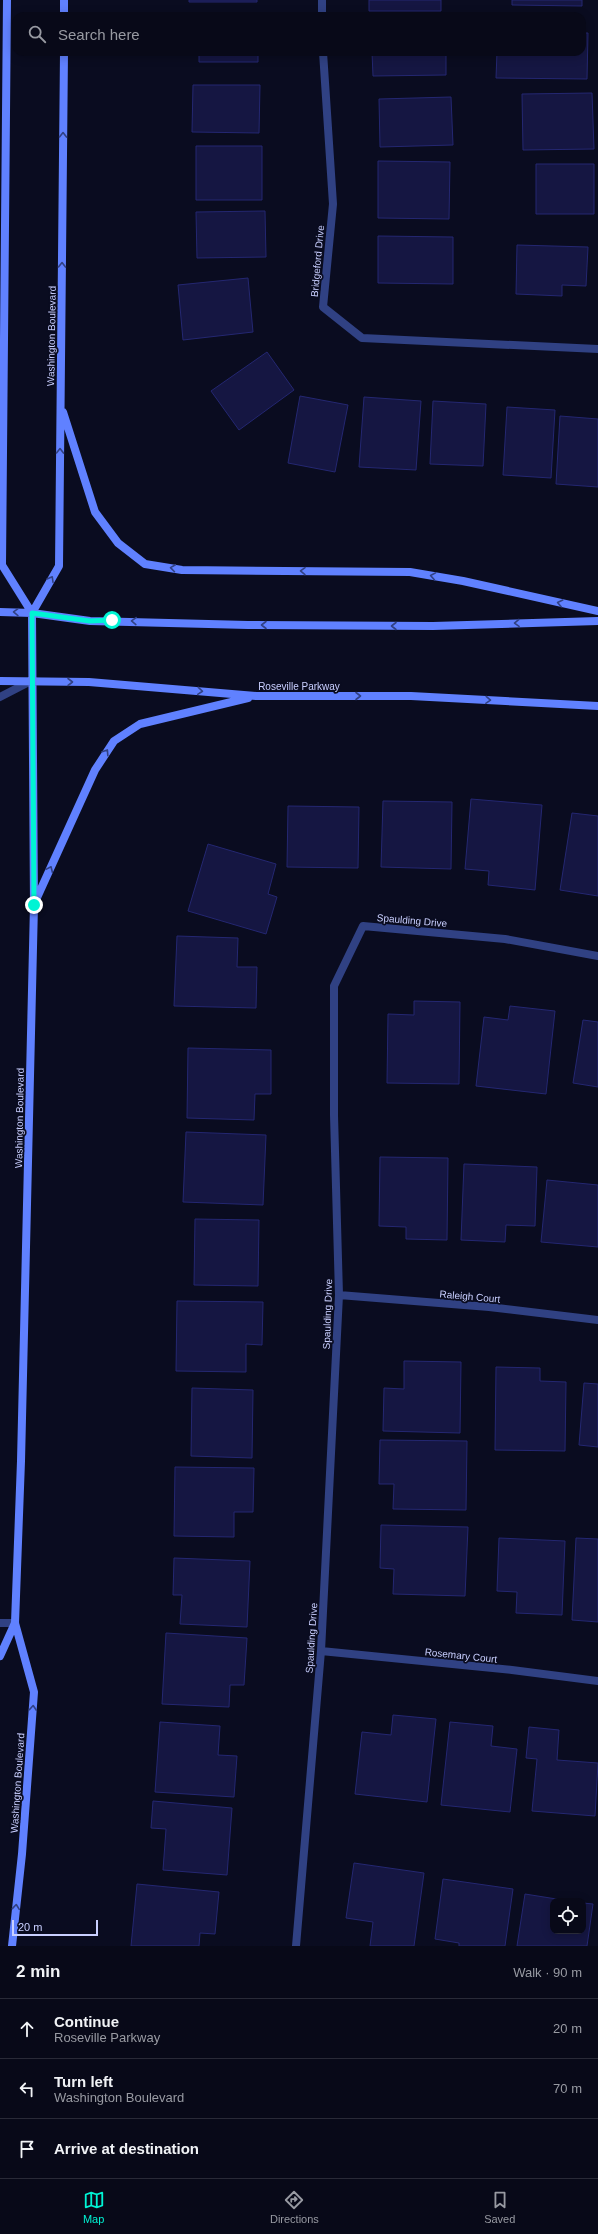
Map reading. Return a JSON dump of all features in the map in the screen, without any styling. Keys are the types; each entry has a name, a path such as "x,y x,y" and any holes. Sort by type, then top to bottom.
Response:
{"main road":[{"path":"7,0 3,64 2,565 32,613"},
{"path":"64,0 64,12"},
{"name":"Washington Boulevard","path":"12,1946 22,1854 34,1692 14,1623 20,1461 34,905 31,681 32,613 59,566 64,56"},
{"path":"60,405 95,512 118,543 145,564 182,570 410,572 463,581 598,611"},
{"path":"0,612 32,613 90,621 248,625 433,626 598,621"},
{"name":"Roseville Parkway","path":"0,681 89,682 256,696 411,696 598,706"},
{"path":"34,905 95,770 114,741 140,724 256,696"},
{"name":"Washington Boulevard","path":"0,1656 14,1623"}],"street":[{"path":"322,0 322,12"},
{"name":"Bridgeford Drive","path":"323,56 332,204 323,307 362,338 598,349"},
{"path":"0,697 31,681"},
{"name":"Spaulding Drive","path":"296,1946 321,1650 339,1294 334,1115 334,986 363,926 505,938 598,956"},
{"name":"Raleigh Court","path":"339,1294 489,1307 598,1320"},
{"path":"0,1623 14,1623"},
{"name":"Rosemary Court","path":"321,1650 512,1670 598,1681"}],"building":[{"path":"189,0 257,0 257,2 189,2"},
{"path":"369,0 441,0 441,11 369,11"},
{"path":"512,0 582,0 582,6 512,5"},
{"path":"586,33 588,33 587,79 496,78 497,56 586,56"},
{"path":"199,56 258,56 258,62 199,62"},
{"path":"372,56 446,56 446,75 373,76"},
{"path":"193,85 260,85 259,133 192,132"},
{"path":"592,93 594,149 523,150 522,94"},
{"path":"451,97 453,145 380,147 379,99"},
{"path":"196,146 262,146 262,200 196,200"},
{"path":"378,161 450,162 449,219 378,218"},
{"path":"536,164 594,164 594,214 536,214"},
{"path":"265,211 266,257 197,258 196,212"},
{"path":"378,236 453,237 453,284 378,283"},
{"path":"517,245 588,247 586,286 562,285 562,296 516,294"},
{"path":"248,278 253,332 183,340 178,285"},
{"path":"267,352 294,390 239,430 211,391"},
{"path":"300,396 348,405 335,472 288,463"},
{"path":"364,397 421,401 416,470 359,467"},
{"path":"433,401 486,404 483,466 430,464"},
{"path":"507,407 555,410 551,478 503,475"},
{"path":"560,416 598,419 598,487 556,484"},
{"path":"471,799 542,805 535,890 488,885 489,871 465,869"},
{"path":"383,801 452,802 451,869 381,867"},
{"path":"288,806 359,807 358,868 287,867"},
{"path":"572,813 598,816 598,896 560,890"},
{"path":"208,844 276,864 268,894 277,897 266,934 188,911"},
{"path":"177,936 238,938 237,967 257,967 256,1008 174,1006"},
{"path":"414,1001 460,1002 459,1084 387,1083 388,1014 414,1015"},
{"path":"510,1006 555,1011 546,1094 476,1086 484,1017 508,1020"},
{"path":"583,1020 598,1022 598,1087 573,1083"},
{"path":"188,1048 271,1050 271,1094 255,1094 254,1120 187,1118"},
{"path":"186,1132 266,1135 263,1205 183,1202"},
{"path":"380,1157 448,1158 447,1240 406,1239 406,1227 379,1226"},
{"path":"464,1164 537,1167 535,1226 506,1225 505,1242 461,1240"},
{"path":"547,1180 598,1185 598,1247 541,1242"},
{"path":"195,1219 259,1220 258,1286 194,1285"},
{"path":"177,1301 263,1302 262,1345 246,1344 246,1372 176,1371"},
{"path":"404,1361 461,1362 460,1433 383,1431 384,1388 404,1389"},
{"path":"496,1367 540,1368 540,1381 566,1382 565,1451 495,1450"},
{"path":"584,1383 598,1384 598,1447 579,1445"},
{"path":"192,1388 253,1390 252,1458 191,1456"},
{"path":"380,1440 467,1441 466,1510 393,1509 394,1484 379,1484"},
{"path":"175,1467 254,1468 253,1512 234,1512 234,1537 174,1536"},
{"path":"381,1525 468,1527 465,1596 393,1594 394,1569 380,1568"},
{"path":"499,1538 565,1541 562,1615 516,1613 517,1592 497,1591"},
{"path":"576,1538 598,1539 598,1622 572,1620"},
{"path":"174,1558 250,1561 247,1627 180,1624 182,1595 173,1595"},
{"path":"166,1633 247,1638 244,1685 230,1685 229,1707 162,1704"},
{"path":"393,1715 436,1719 427,1802 355,1794 362,1732 391,1735"},
{"path":"160,1722 220,1726 218,1755 237,1756 234,1797 155,1792"},
{"path":"450,1722 493,1726 491,1746 517,1749 510,1812 441,1805"},
{"path":"529,1727 559,1730 557,1760 598,1763 595,1816 532,1811 537,1759 526,1758"},
{"path":"153,1801 232,1808 227,1875 163,1870 166,1829 151,1828"},
{"path":"354,1863 424,1873 414,1946 370,1946 373,1922 346,1918"},
{"path":"443,1879 513,1889 505,1946 459,1946 459,1943 435,1939"},
{"path":"137,1884 219,1892 215,1934 200,1933 199,1946 131,1946"},
{"path":"525,1894 550,1898 550,1934 586,1934 586,1903 593,1904 587,1946 517,1946"}],"route":[{"path":"34,905 31,681 32,613 90,621 112,620"}]}
